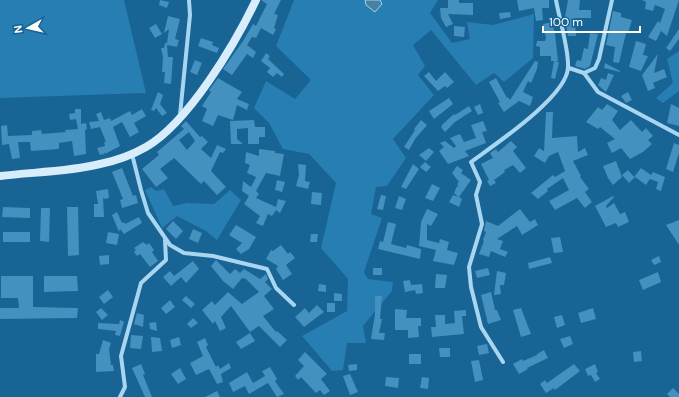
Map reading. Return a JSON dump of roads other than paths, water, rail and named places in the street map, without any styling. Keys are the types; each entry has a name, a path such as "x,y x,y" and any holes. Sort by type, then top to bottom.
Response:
{"main road":[{"path":"0,176 84,168 132,154 159,138 180,118 205,85 232,45 256,0"}],"street":[{"path":"180,118 190,15 189,0"},
{"path":"503,362 481,327 471,287 469,267 482,224 476,195 480,182 471,162 532,116 553,96 568,68 556,0"},
{"path":"584,73 595,68 612,0"},
{"path":"568,68 584,73 598,92 679,136"},
{"path":"132,154 148,213 165,240 184,253 213,256 267,269 276,288 294,305"},
{"path":"120,397 124,387 121,356 130,319 141,283 166,260 165,240"}]}
